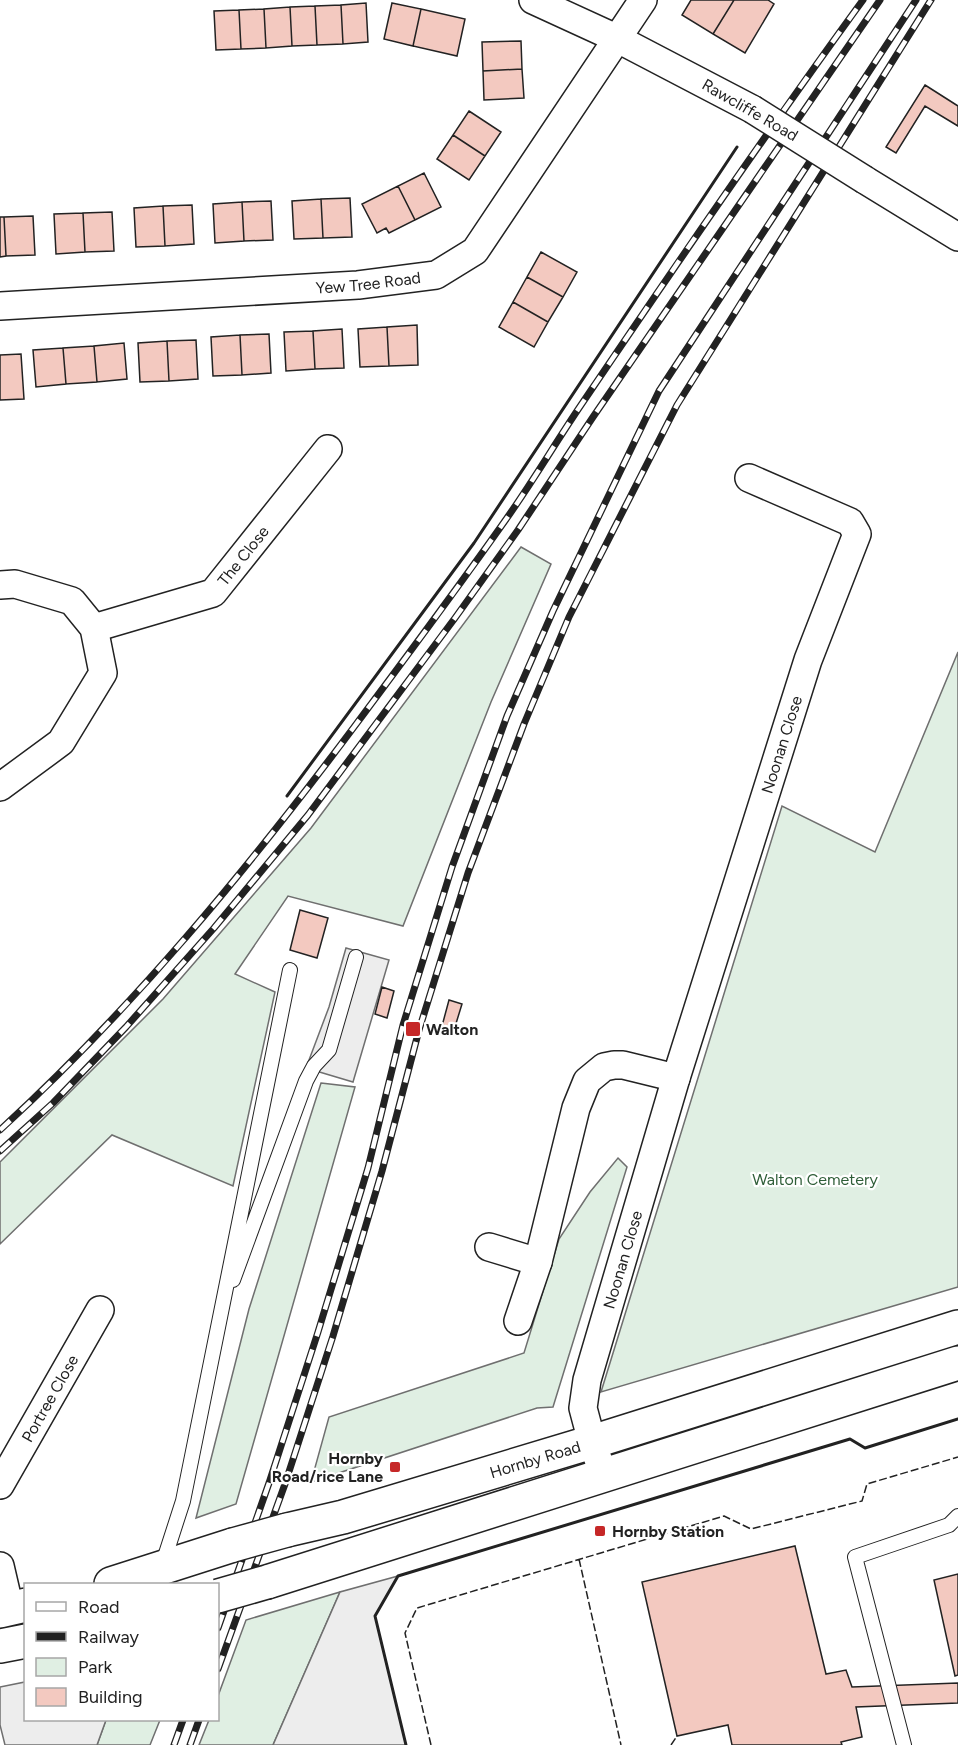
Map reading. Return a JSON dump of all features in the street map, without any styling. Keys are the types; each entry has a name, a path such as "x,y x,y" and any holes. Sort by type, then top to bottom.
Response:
{"main road":[{"name":"Hornby Road","path":"117,1583 158,1576 233,1545 343,1516 591,1442 958,1328"},
{"path":"219,1596 958,1364"},
{"path":"0,1646 24,1641"}],"street":[{"name":"Rawcliffe Road","path":"533,0 618,39 752,109 958,237"},
{"name":"Yew Tree Road","path":"0,306 358,285 436,275 475,251 643,0"},
{"name":"The Close","path":"94,628 213,593 328,448"},
{"name":"Noonan Close","path":"604,1476 591,1442 583,1408 587,1380 676,1078 808,660 857,534 850,522 749,478"},
{"path":"0,585 15,584 72,601 94,628 103,673 62,742 0,788"},
{"path":"518,1321 538,1262 576,1108 587,1081 595,1073 614,1065 623,1065 676,1078"},
{"path":"489,1247 538,1262"},
{"name":"Portree Close","path":"0,1485 100,1310"},
{"path":"0,1566 12,1608"}],"lane":[{"path":"218,1321 306,1081 314,1066 329,1050 356,957"},
{"path":"158,1576 183,1501 290,970"},
{"path":"904,1745 855,1557 949,1525 958,1516"}],"green space":[{"path":"521,547 551,564 491,702 403,926 288,896 235,974 275,992 233,1186 112,1135 0,1244 0,1162 163,999 311,828"},
{"name":"Walton Cemetery","path":"958,652 958,1287 601,1392 782,806 875,852"},
{"path":"321,1083 355,1087 236,1504 196,1518 249,1309"},
{"path":"618,1158 627,1167 553,1407 537,1408 311,1482 329,1417 524,1353 559,1239 590,1192"},
{"path":"340,1592 273,1745 199,1745 209,1721 219,1721 219,1693 246,1620"},
{"path":"106,1721 160,1721 150,1745 97,1745"}],"shaded area":[{"path":"346,948 389,960 353,1082 306,1068 329,1007"},
{"path":"398,1576 375,1616 406,1745 273,1745 340,1592"},
{"path":"24,1682 24,1721 106,1721 97,1745 5,1745 0,1725 0,1687"}],"building":[{"path":"691,0 734,0 713,34 682,15"},
{"path":"734,0 768,0 774,4 745,53 713,34"},
{"path":"366,3 368,42 343,44 341,5"},
{"path":"392,3 421,9 413,46 384,39"},
{"path":"341,5 343,44 317,45 315,6"},
{"path":"315,6 317,45 292,46 290,7"},
{"path":"290,7 292,46 266,48 264,9"},
{"path":"264,9 266,48 241,49 239,10"},
{"path":"421,9 465,19 457,56 413,46"},
{"path":"239,10 241,49 216,50 214,11"},
{"path":"521,41 522,69 483,71 482,42"},
{"path":"522,69 524,98 484,100 483,71"},
{"path":"925,85 958,106 958,126 925,106 896,153 886,147"},
{"path":"469,111 501,132 485,156 453,135"},
{"path":"453,135 485,156 469,180 437,159"},
{"path":"424,173 441,207 415,220 398,186"},
{"path":"398,186 415,220 389,233 386,228 377,233 362,204"},
{"path":"350,198 352,237 323,238 321,199"},
{"path":"321,199 323,238 294,239 292,201"},
{"path":"271,201 273,240 244,241 242,202"},
{"path":"242,202 244,241 215,243 213,204"},
{"path":"192,205 194,244 165,246 163,206"},
{"path":"163,206 165,246 136,247 134,208"},
{"path":"112,212 114,251 85,252 83,213"},
{"path":"83,213 85,252 56,254 54,214"},
{"path":"33,216 35,255 6,256 4,217"},
{"path":"0,217 4,217 6,256 0,257"},
{"path":"541,252 577,272 563,297 527,277"},
{"path":"527,277 563,297 548,322 513,302"},
{"path":"513,302 548,322 534,347 499,327"},
{"path":"417,325 418,365 389,366 387,327"},
{"path":"387,327 389,366 360,367 358,329"},
{"path":"342,329 344,368 315,369 313,331"},
{"path":"313,331 315,369 286,371 284,332"},
{"path":"269,334 271,373 242,375 240,335"},
{"path":"240,335 242,375 213,376 211,337"},
{"path":"196,340 198,379 169,381 167,341"},
{"path":"167,341 169,381 140,382 138,343"},
{"path":"124,343 127,379 97,382 94,346"},
{"path":"94,346 97,382 66,384 63,348"},
{"path":"63,348 66,384 36,387 33,350"},
{"path":"21,354 24,399 0,400 0,355"},
{"path":"300,910 328,918 317,958 290,950"},
{"path":"382,987 394,991 387,1018 375,1014"},
{"path":"449,1000 462,1004 454,1030 442,1026"},
{"path":"795,1546 826,1674 846,1670 852,1687 958,1683 958,1703 856,1707 862,1737 841,1742 842,1745 732,1745 728,1725 677,1736 642,1582"},
{"path":"958,1574 958,1675 955,1676 934,1580"}],"railway":[{"path":"0,1130 49,1084 142,987 230,885 313,780 502,525 685,252 863,0"},
{"path":"0,1151 53,1103 126,1027 214,928 308,815 518,530 593,417 880,0"},
{"path":"219,1625 269,1483 318,1332 368,1168 403,1025 452,867 507,716 553,611 659,391 916,0"},
{"path":"219,1666 285,1484 333,1336 382,1171 419,1030 468,873 524,724 569,617 677,405 931,0"},
{"path":"174,1745 183,1721"},
{"path":"190,1745 199,1721"}],"fence":[{"path":"431,1745 405,1633 417,1608 724,1516 751,1529 862,1501 867,1484 958,1457"},
{"path":"579,1559 621,1745"},
{"path":"671,1745 677,1736"}],"wall":[{"path":"287,796 474,543 737,147"},
{"path":"406,1745 375,1616 398,1576 850,1439 865,1448 958,1419"}],"place":[{"name":"Walton","path":"413,1029"},
{"name":"Hornby Road/rice Lane","path":"395,1467"},
{"name":"Hornby Station","path":"600,1531"}]}
